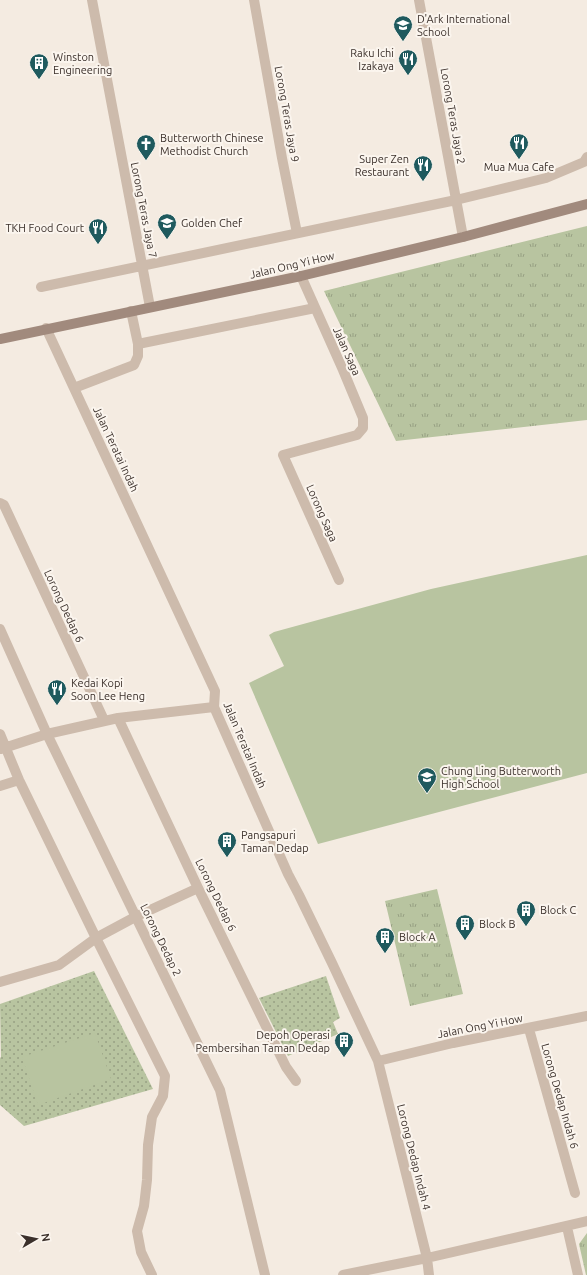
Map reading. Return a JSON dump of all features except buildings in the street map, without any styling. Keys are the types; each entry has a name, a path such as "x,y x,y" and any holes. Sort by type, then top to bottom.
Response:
{"main road":[{"path":"575,207 587,198"},
{"name":"Jalan Ong Yi How","path":"0,339 46,328 301,276 463,237 587,204"}],"street":[{"name":"Lorong Teras Jaya 7","path":"92,0 150,307"},
{"name":"Lorong Teras Jaya 9","path":"254,0 297,233"},
{"name":"Lorong Teras Jaya 2","path":"420,0 463,237"},
{"path":"41,287 456,200 546,178 584,162 587,157"},
{"name":"Jalan Saga","path":"283,456 357,435 363,428 363,418 301,276"},
{"path":"138,344 315,308"},
{"path":"74,388 134,365 138,356 138,344 131,311"},
{"name":"Jalan Teratai Indah","path":"46,328 215,691 214,707 288,874 378,1061"},
{"name":"Lorong Saga","path":"283,456 339,580"},
{"name":"Lorong Dedap 6","path":"0,504 4,506 104,720"},
{"name":"Lorong Dedap 2","path":"0,629 47,734 137,916 220,1090 265,1275"},
{"path":"3,749 47,734 104,720 214,707"},
{"name":"Lorong Dedap 6","path":"118,718 198,888 286,1067 296,1081"},
{"path":"0,734 3,749 165,1076 163,1096 152,1117 148,1145 147,1180 144,1206 137,1231 141,1252 152,1275"},
{"path":"0,786 19,780"},
{"path":"0,982 59,965 96,938 137,916 198,888"},
{"name":"Jalan Ong Yi How","path":"378,1061 453,1043 529,1029 587,1016"},
{"name":"Lorong Dedap Indah 6","path":"529,1029 575,1193"},
{"name":"Lorong Dedap Indah 4","path":"378,1061 427,1258 429,1275"},
{"path":"343,1275 427,1258 587,1221"},
{"path":"567,1226 578,1275"}],"green space":[{"path":"587,226 587,420 396,441 324,291"},
{"path":"587,555 587,773 318,844 249,683 284,666 269,635 274,632 431,589"},
{"path":"437,889 463,994 410,1006 385,901"},
{"path":"94,971 153,1089 24,1126 0,1105 0,1004"},
{"path":"326,976 340,1018 333,1022 338,1034 288,1056 259,998"},
{"path":"95,1033 111,1079 38,1105 22,1057"},
{"path":"587,1233 587,1275 586,1275 579,1244"}],"place":[{"name":"D'Ark International School","path":"403,42"},
{"name":"Raku Ichi Izakaya","path":"408,76"},
{"name":"Winston Engineering","path":"39,80"},
{"name":"Mua Mua Cafe","path":"519,160"},
{"name":"Butterworth Chinese Methodist Church","path":"146,161"},
{"name":"Super Zen Restaurant","path":"423,182"},
{"name":"Golden Chef","path":"167,240"},
{"name":"TKH Food Court","path":"98,245"},
{"name":"Kedai Kopi Soon Lee Heng","path":"57,706"},
{"name":"Chung Ling Butterworth High School","path":"427,794"},
{"name":"Pangsapuri Taman Dedap","path":"227,858"},
{"name":"Block C","path":"526,927"},
{"name":"Block B","path":"465,941"},
{"name":"Block A","path":"385,954"},
{"name":"Depoh Operasi Pembersihan Taman Dedap","path":"344,1058"}]}
